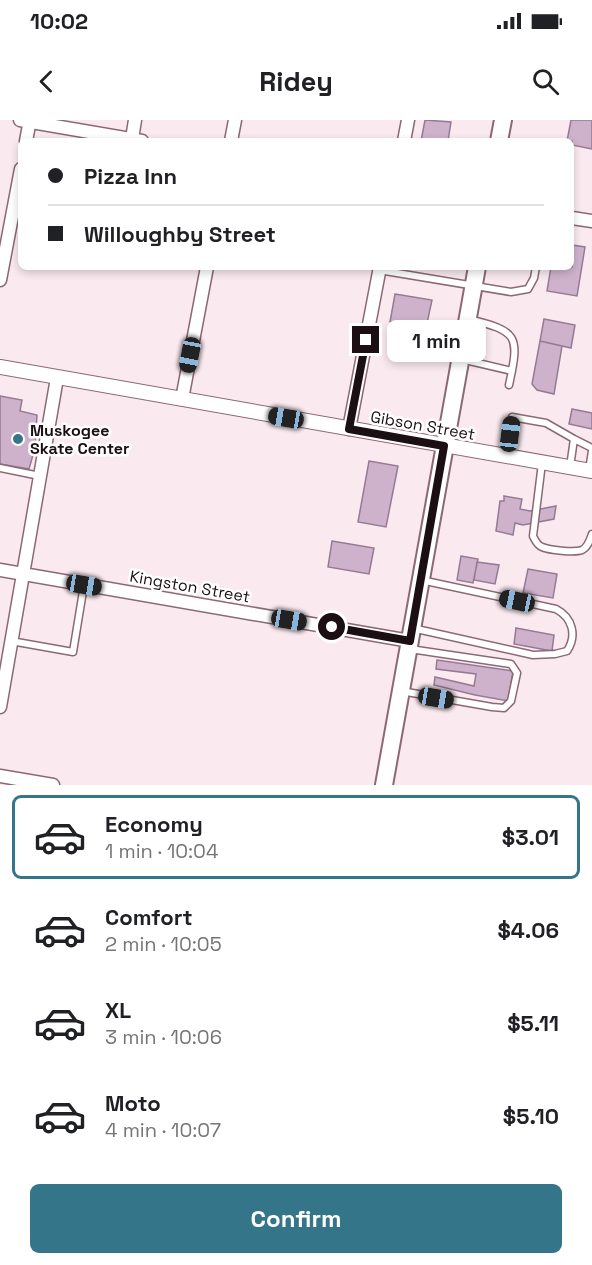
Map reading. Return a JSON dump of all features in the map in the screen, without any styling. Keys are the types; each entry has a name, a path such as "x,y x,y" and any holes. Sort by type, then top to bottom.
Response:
{"main road":[{"path":"500,138 503,120"},
{"path":"384,785 476,270"}],"street":[{"path":"135,120 137,138"},
{"path":"232,138 235,120"},
{"path":"405,138 408,120"},
{"path":"26,138 27,121 125,138"},
{"path":"0,280 18,185"},
{"path":"574,218 592,221"},
{"path":"182,399 206,270"},
{"path":"349,429 379,270"},
{"name":"Gibson Street","path":"0,368 591,471"},
{"path":"0,707 57,378"},
{"name":"Kingston Street","path":"0,570 410,639"},
{"path":"0,776 53,785"}],"lane":[{"path":"385,270 511,292 528,289 535,270"},
{"path":"467,318 506,330 514,343 515,360 509,385"},
{"path":"460,359 512,371"},
{"path":"507,457 512,417 546,423 592,449 591,471"},
{"path":"570,467 574,439"},
{"path":"542,463 533,536 536,542 541,547 571,552 581,551 588,546 592,534"},
{"path":"0,468 40,476"},
{"path":"410,639 533,655 567,651 572,644 573,632 569,621 556,609 420,580"},
{"path":"11,641 73,651 84,585"},
{"path":"400,691 492,707 504,708 512,701 517,674 511,664 410,639"}],"building":[{"path":"425,120 451,122 448,138 422,138"},
{"path":"571,120 592,120 592,149 574,145 574,138 568,138"},
{"path":"574,245 585,247 577,296 547,291 550,270 574,270"},
{"path":"395,294 432,300 426,328 390,322"},
{"path":"544,319 575,325 571,348 540,341"},
{"path":"540,341 562,346 554,394 537,390 532,384"},
{"name":"Muskogee Skate Center","path":"0,396 22,400 20,411 37,415 35,448 29,469 0,464"},
{"path":"572,409 592,413 592,429 569,424"},
{"path":"369,461 398,466 386,527 358,522"},
{"path":"504,496 522,499 520,509 530,511 556,506 554,519 523,525 515,523 513,535 496,531 500,501 504,501"},
{"path":"332,541 374,548 369,574 328,567"},
{"path":"461,556 478,559 473,583 457,580"},
{"path":"477,562 499,565 495,584 474,580"},
{"path":"528,569 557,574 553,598 523,593"},
{"path":"516,628 554,635 552,651 514,644"},
{"path":"437,660 513,671 508,701 434,685 435,677 474,686 476,674 436,669"}],"place":[{"name":"Muskogee Skate Center","path":"18,439"}],"route":[{"path":"332,627 410,641 444,446 349,429 366,340"}]}
